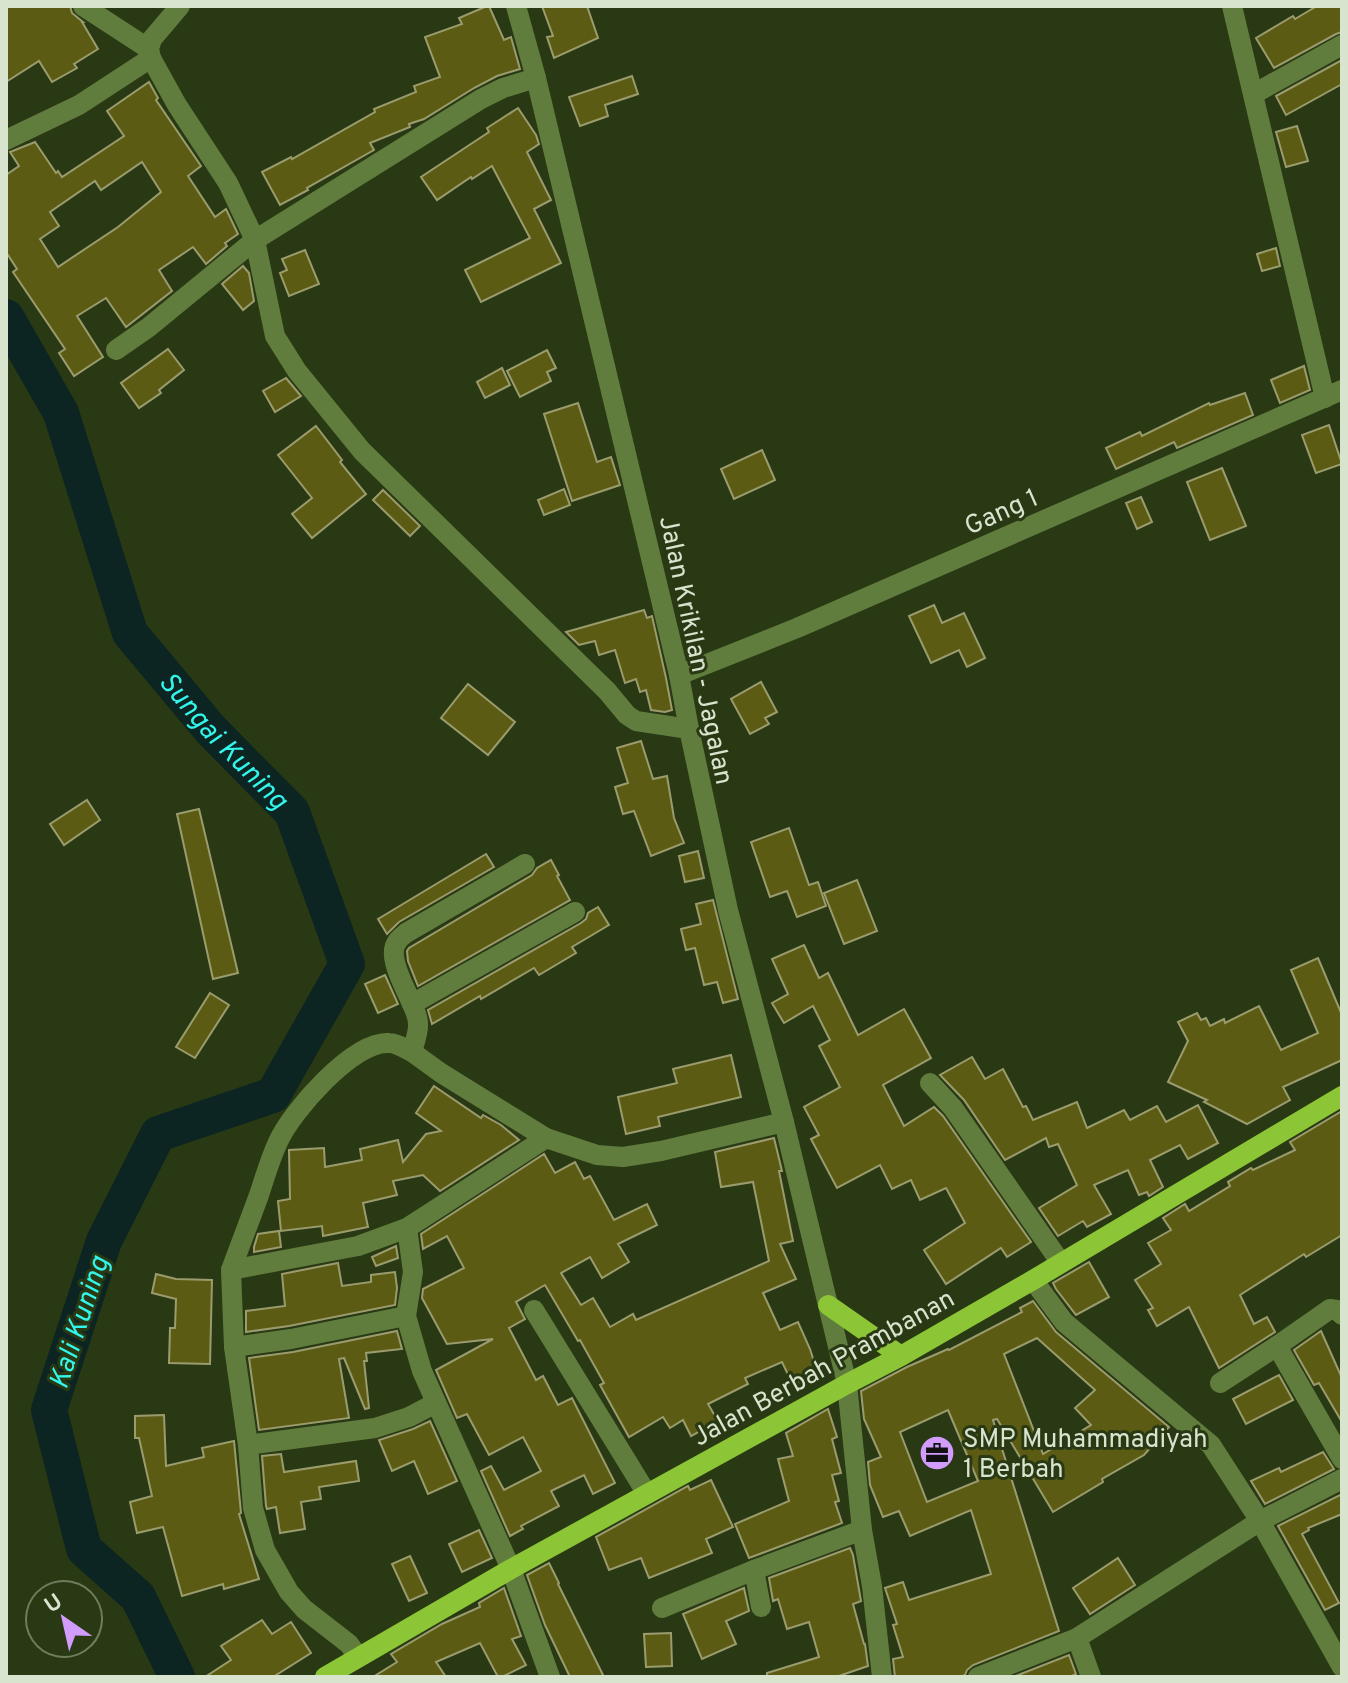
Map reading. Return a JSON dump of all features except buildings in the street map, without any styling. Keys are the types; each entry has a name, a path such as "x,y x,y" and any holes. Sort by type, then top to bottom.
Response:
{"main road":[{"name":"Jalan Berbah Prambanan","path":"325,1677 511,1569 901,1356 1342,1096"},
{"path":"828,1305 901,1356"}],"street":[{"path":"83,6 150,53 177,105 228,183 255,240 275,336 297,371 362,451 596,680 627,715 648,724 689,729"},
{"path":"6,140 79,105 150,53 152,39 180,6"},
{"name":"Jalan Krikilan - Jagalan","path":"516,6 679,675 728,910 784,1122 847,1384 862,1530 882,1677"},
{"path":"1232,6 1334,394"},
{"path":"1259,91 1342,45"},
{"path":"116,350 149,327 255,240 481,99 503,88 536,78"},
{"name":"Gang 1","path":"679,675 797,628 1334,394"},
{"path":"412,1052 419,1024 394,960 396,942 406,933 525,864"},
{"path":"412,1004 575,912"},
{"path":"358,1657 342,1637 304,1609 289,1592 265,1550 253,1508 248,1445 234,1347 231,1270 278,1140 308,1099 331,1074 354,1056 374,1045 390,1043 412,1052 546,1138 597,1155 623,1157 661,1151 784,1122"},
{"path":"930,1083 953,1108 1061,1263"},
{"path":"231,1270 358,1246 407,1228 546,1138"},
{"path":"407,1228 413,1272 406,1316 422,1371 511,1569 550,1677"},
{"path":"1033,1280 1064,1322 1211,1445 1260,1521 1342,1667"},
{"path":"1220,1383 1330,1309 1342,1315"},
{"path":"534,1310 647,1494"},
{"path":"234,1347 406,1316"},
{"path":"1277,1346 1342,1459"},
{"path":"248,1445 375,1428 409,1417 436,1403"},
{"path":"978,1677 1077,1638 1260,1521 1342,1479"},
{"path":"662,1608 862,1530"},
{"path":"754,1570 761,1607"},
{"path":"1077,1638 1091,1677"}],"waterway":[{"name":"Sungai Kuning","path":"6,317 61,413 130,633 211,730 292,812 347,964 273,1095 158,1134 104,1241 49,1410 84,1549 138,1597 177,1677"}],"place":[{"name":"SMP Muhammadiyah 1 Berbah","path":"937,1453"}],"water label":[{"name":"Kali Kuning","path":"78,1322"}]}
